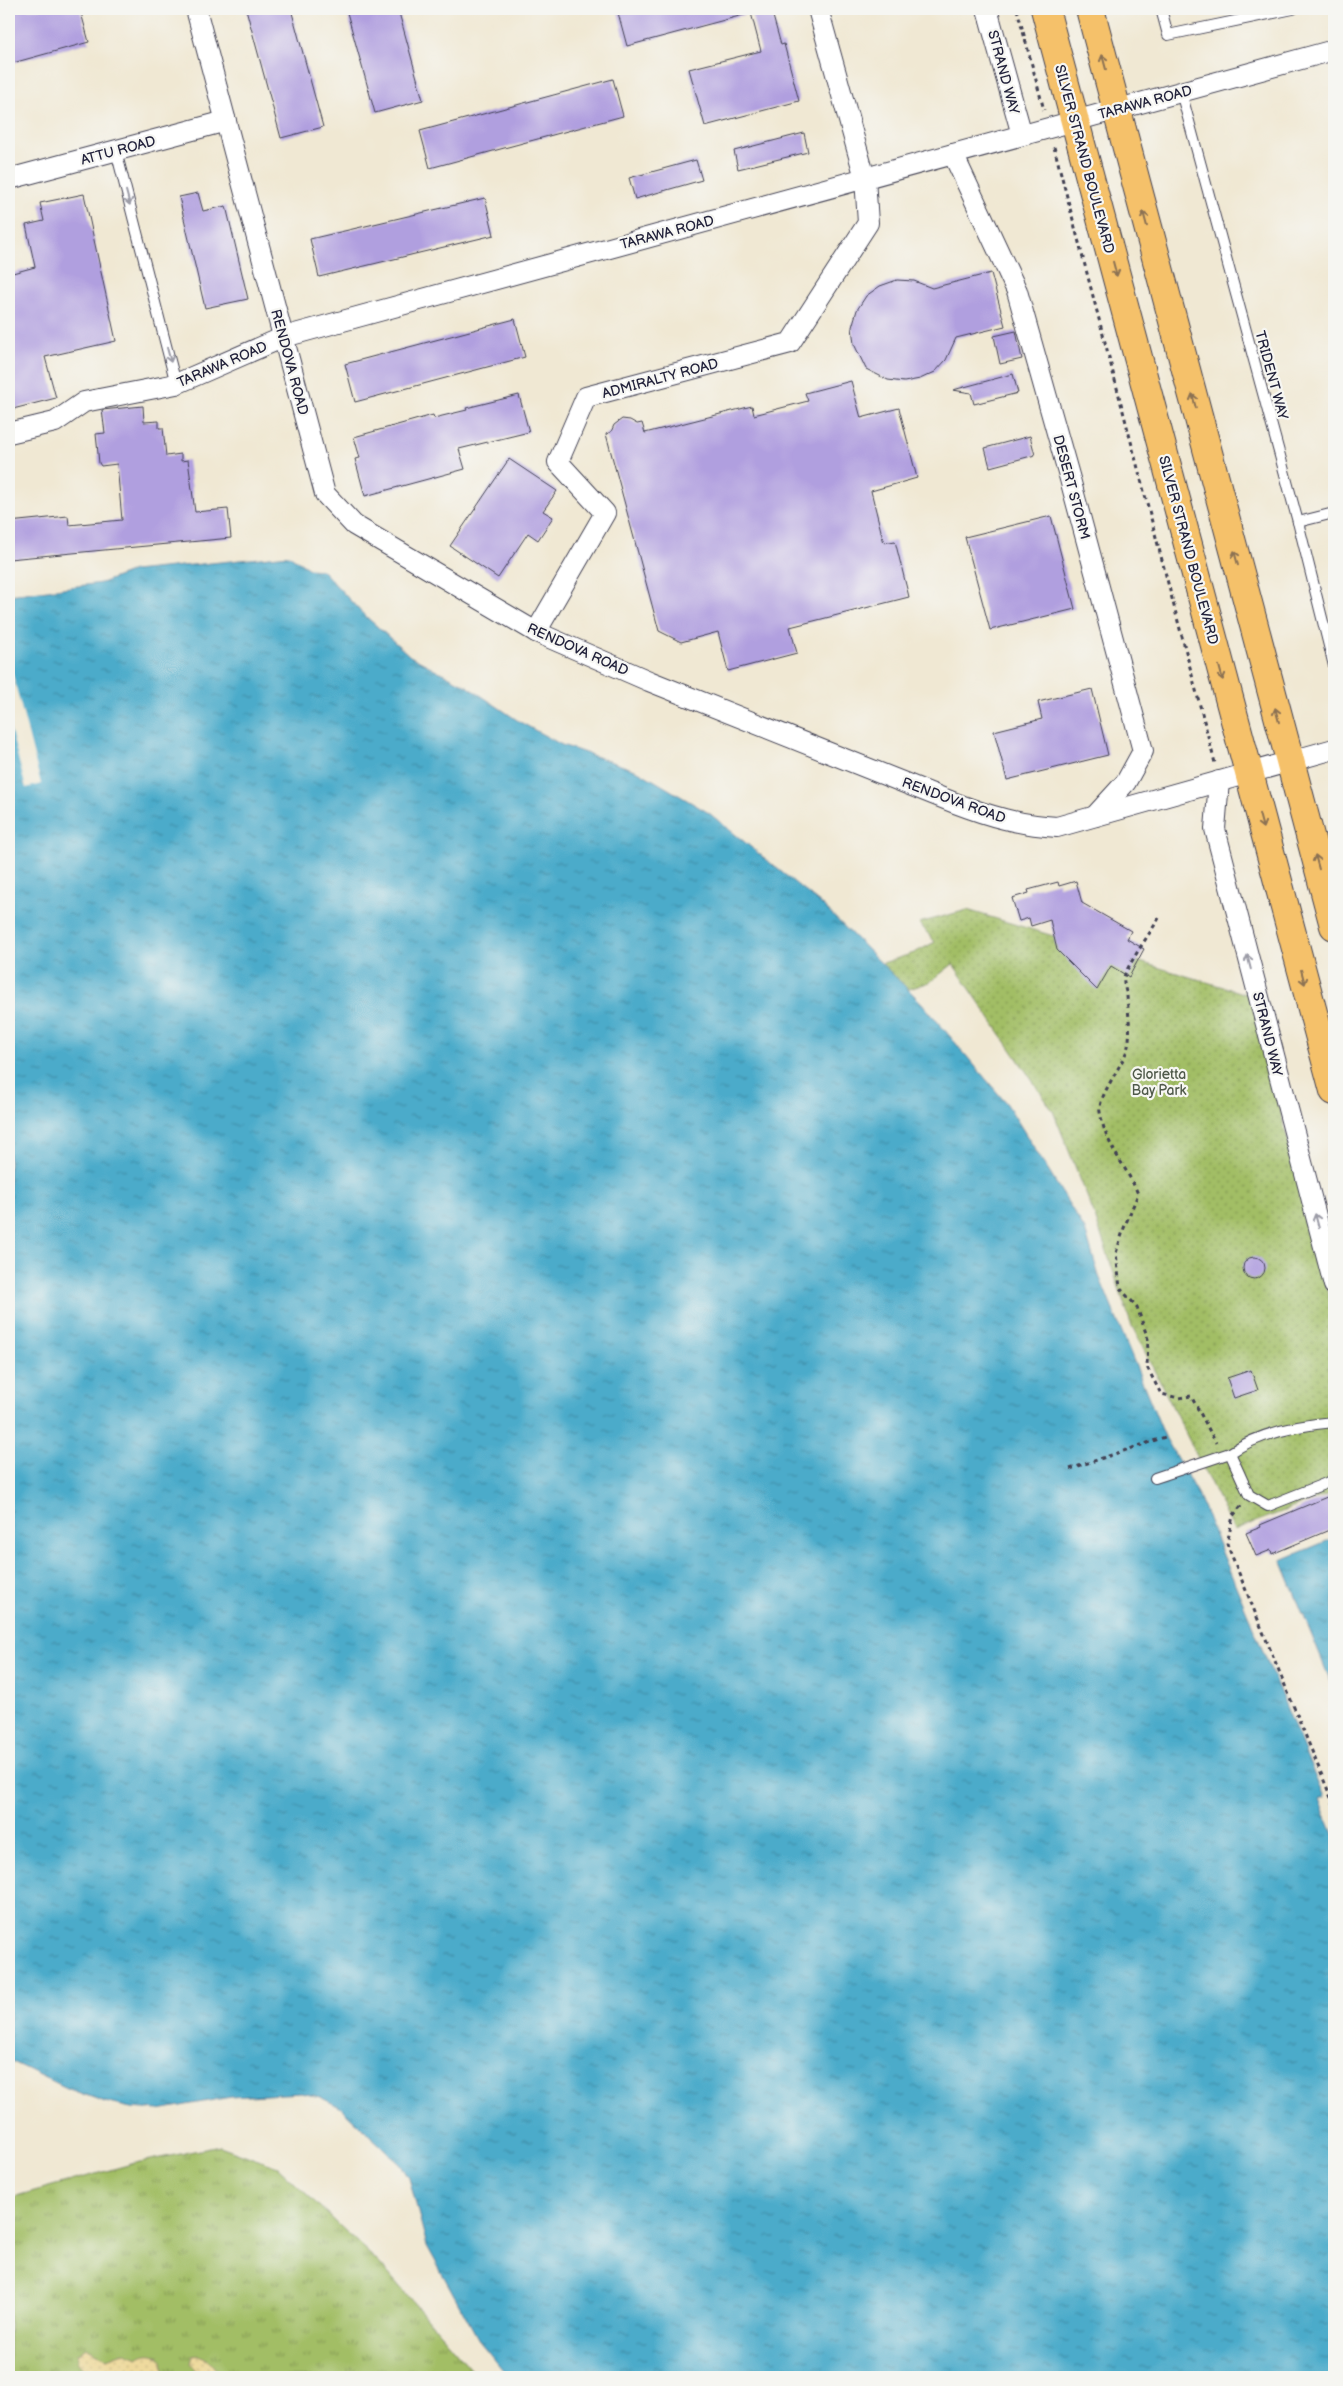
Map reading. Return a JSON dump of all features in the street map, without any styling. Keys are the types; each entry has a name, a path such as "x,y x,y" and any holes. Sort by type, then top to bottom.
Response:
{"highway":[{"name":"SILVER STRAND BOULEVARD","path":"1045,9 1334,1091"},
{"path":"1090,9 1334,926"}],"street":[{"name":"RENDOVA ROAD","path":"196,9 325,494 354,525 536,632 649,681 991,816 1018,823 1057,827 1334,749"},
{"path":"818,9 865,178"},
{"name":"STRAND WAY","path":"986,9 1022,135"},
{"name":"TARAWA ROAD","path":"9,434 55,422 84,402 176,384 284,337 1334,50"},
{"name":"ATTU ROAD","path":"9,179 226,121"},
{"name":"DESERT STORM","path":"954,154 1017,291 1143,751 1126,782 1095,816"},
{"name":"ADMIRALTY ROAD","path":"536,632 605,513 558,462 586,397 790,343 868,223 865,178"},
{"name":"STRAND WAY","path":"1220,782 1216,829 1334,1284"}],"lane":[{"path":"1160,9 1168,35 1293,9"},
{"name":"TRIDENT WAY","path":"1181,92 1298,522 1334,666"},
{"path":"116,151 176,384"},
{"path":"1298,522 1334,513"},
{"path":"1155,1478 1226,1454 1242,1444 1305,1425 1334,1422"},
{"path":"1226,1454 1249,1495 1268,1506 1334,1480"}],"path":[{"path":"1017,9 1041,99"},
{"path":"1057,158 1220,782"},
{"path":"1159,918 1124,978 1129,1013 1128,1048 1118,1073 1105,1092 1099,1109 1106,1138 1113,1153 1130,1175 1138,1194 1116,1254 1120,1288 1137,1307 1148,1339 1147,1367 1151,1378 1161,1394 1180,1398 1191,1396 1226,1454"},
{"path":"1070,1469 1165,1437"},
{"path":"1249,1495 1233,1516 1227,1544 1334,1805"}],"green space":[{"name":"Glorietta Bay Park","path":"967,910 1250,995 1334,1317 1334,1492 1234,1530 1131,1324 1094,1214 1053,1111 953,964 930,982 804,1024 795,991 914,953 935,942 919,923"},
{"path":"220,2146 278,2167 380,2264 478,2377 9,2377 9,2198 135,2163"}],"sand":[{"path":"86,2347 107,2358 123,2352 138,2358 148,2354 155,2355 163,2361 164,2370 159,2377 93,2377 77,2362 77,2354"},
{"path":"199,2355 209,2361 218,2372 239,2377 199,2377 190,2363 192,2356"}],"water":[{"path":"289,555 309,569 322,570 361,612 410,656 467,686 520,722 562,745 638,771 709,813 822,905 921,1002 1007,1104 1085,1230 1099,1276 1165,1437 1199,1497 1324,1798 1319,1800 1334,1836 1334,2377 509,2377 480,2342 427,2246 409,2178 401,2165 340,2107 320,2097 301,2093 231,2097 158,2110 131,2108 105,2102 69,2089 9,2060 9,595 101,583 133,571"},
{"path":"1334,1538 1334,1690 1281,1560"}],"pier":[{"path":"9,660 41,784 26,788 9,724"}],"building":[{"path":"9,9 80,9 89,42 9,64"},
{"path":"246,9 291,9 323,127 281,138"},
{"path":"346,9 398,9 423,100 375,113"},
{"path":"617,9 747,9 747,14 627,46"},
{"path":"750,9 771,9 781,45 784,44 799,101 705,126 689,69 761,51"},
{"path":"613,79 623,116 430,168 420,131"},
{"path":"804,133 808,152 738,169 734,151"},
{"path":"696,160 702,180 635,199 629,178"},
{"path":"198,193 203,211 226,206 248,299 205,308 179,197"},
{"path":"84,194 116,341 45,357 56,398 9,410 9,274 35,267 26,225 44,221 40,203"},
{"path":"485,198 494,235 319,277 310,239"},
{"path":"991,273 1005,326 956,338 946,360 935,372 920,379 904,382 888,380 866,369 854,344 852,327 857,310 866,296 880,286 897,280 914,281 932,288"},
{"path":"515,319 525,357 355,402 345,364"},
{"path":"1016,331 1022,359 1000,364 994,336"},
{"path":"1013,374 1018,393 974,404 971,393 953,390"},
{"path":"851,381 861,418 899,408 917,478 871,491 884,543 895,541 909,597 790,627 797,653 728,671 718,632 681,642 659,631 606,434 611,432 614,425 622,419 630,420 637,424 642,423 645,433 752,406 754,415 808,401 805,393"},
{"path":"519,395 529,432 459,449 465,469 365,496 355,459 360,458 354,437 433,415 434,418"},
{"path":"143,406 144,422 159,421 159,428 163,428 166,456 181,454 181,461 188,460 195,512 228,509 231,538 9,559 9,522 68,516 69,525 122,520 117,464 101,466 99,463 96,434 105,433 102,410"},
{"path":"1030,436 1035,455 990,467 985,448"},
{"path":"509,459 557,491 543,511 553,517 538,540 528,533 498,578 450,546"},
{"path":"1051,516 1075,609 990,630 965,537"},
{"path":"1092,689 1108,755 1007,780 994,731 1042,719 1038,702"},
{"path":"1076,881 1082,903 1131,931 1127,939 1144,949 1129,977 1111,966 1097,990 1057,950 1050,920 1031,926 1029,918 1019,921 1012,898 1029,893 1028,890 1058,882 1059,886"},
{"path":"1254,1257 1262,1260 1265,1268 1262,1276 1254,1279 1246,1276 1243,1268 1246,1260"},
{"path":"1251,1370 1258,1390 1234,1398 1227,1378"},
{"path":"1334,1494 1334,1528 1272,1554 1271,1550 1256,1556 1246,1533 1261,1527 1260,1525"}]}
